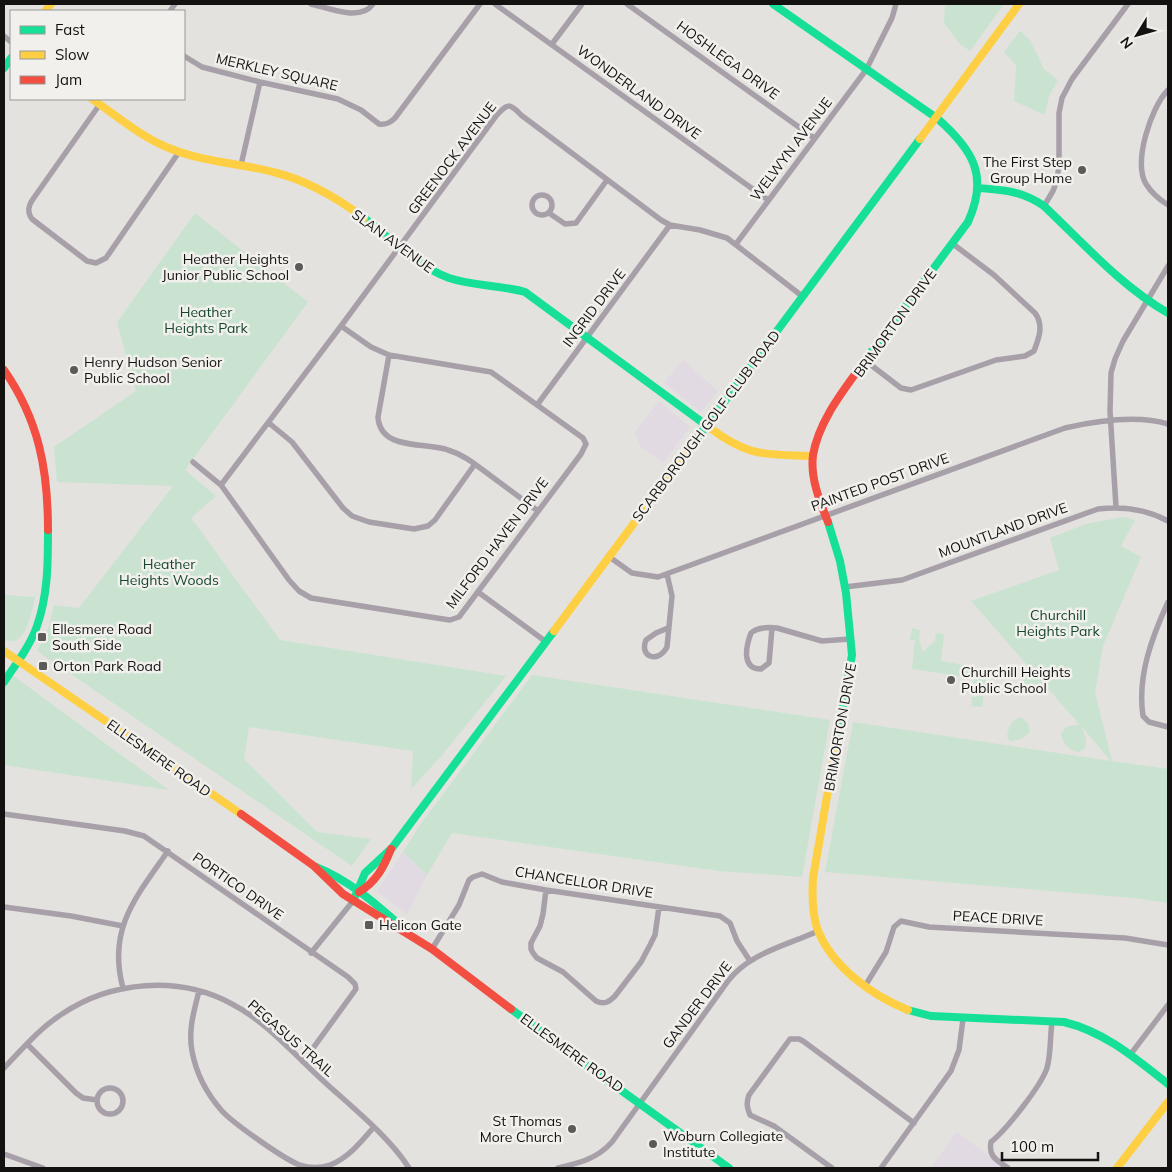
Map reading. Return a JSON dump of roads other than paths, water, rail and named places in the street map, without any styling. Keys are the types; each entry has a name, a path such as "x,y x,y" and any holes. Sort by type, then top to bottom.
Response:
{"street":[{"path":"311,4 359,13 367,11 373,4"},
{"name":"MERKLEY SQUARE","path":"185,57 202,67 260,82 338,98 362,110 379,124 387,124 395,118 480,4"},
{"name":"WONDERLAND DRIVE","path":"495,4 768,200"},
{"path":"552,44 582,4"},
{"name":"HOSHLEGA DRIVE","path":"627,4 814,138"},
{"name":"WELWYN AVENUE","path":"736,244 866,70 892,18 896,4"},
{"name":"SCARBOROUGH GOLF CLUB ROAD","path":"353,900 359,892 362,879 375,862 392,848 1019,4"},
{"path":"1044,206 1057,180 1059,120 1062,98 1072,79 1128,4"},
{"name":"BRIMORTON DRIVE","path":"777,5 901,93 957,136 970,153 976,170 979,188 974,211 953,244 830,410 819,433 813,456 816,487 840,561 852,649 851,670 813,878 812,901 818,931 827,949 850,975 883,999 915,1014 963,1019 1064,1022 1085,1027 1100,1034 1168,1084"},
{"path":"240,165 260,82"},
{"path":"1168,90 1158,102 1148,123 1142,167 1146,184 1168,205"},
{"name":"SLAN AVENUE","path":"94,100 157,143 179,152 289,176 312,185 335,198 442,276 505,286 525,292 733,444 744,450 758,454 813,456"},
{"path":"100,104 28,208 28,213 32,219 87,261 96,263 106,258 179,152"},
{"name":"GREENOCK AVENUE","path":"220,485 269,423 496,116 507,106 513,106 521,115 670,225 712,233 727,238 802,296"},
{"path":"549,213 565,224 576,223 607,180"},
{"path":"979,188 1020,192 1044,206 1122,280 1147,301 1168,313"},
{"name":"INGRID DRIVE","path":"537,405 670,225"},
{"path":"867,362 901,388 911,390 987,363 1024,356 1034,351 1041,325 1036,313 994,275 953,244"},
{"path":"1116,507 1110,378 1115,359 1123,341 1168,266"},
{"name":"MILFORD HAVEN DRIVE","path":"193,462 220,485 299,591 312,598 450,620 459,617 581,454 586,444 583,438 491,372 389,355 371,348 341,326"},
{"path":"389,355 378,417 378,423 386,436 397,442 448,450 461,454 538,510"},
{"path":"4,370 25,402 35,427 45,475 48,504 48,572 44,602 36,629 18,662 4,682"},
{"name":"PAINTED POST DRIVE","path":"608,556 632,573 651,577 667,574 1065,428 1112,421 1147,420 1168,424"},
{"path":"269,423 292,442 348,513 369,522 414,529 428,526 435,520 475,464"},
{"name":"MOUNTLAND DRIVE","path":"845,587 902,580 1098,509 1116,507 1147,511 1168,520"},
{"path":"667,574 672,596 668,642 664,653 652,658 648,655 645,647 646,640 668,628"},
{"path":"478,592 545,641"},
{"path":"1168,602 1149,649 1143,680 1142,699 1143,716 1149,722 1168,727"},
{"path":"772,628 769,663 764,668 755,669 749,664 746,657 750,636 756,630 772,628 791,631 822,641 850,639"},
{"name":"ELLESMERE ROAD","path":"4,651 270,834 314,866 324,878 353,900 432,949 579,1060 729,1168"},
{"name":"PORTICO DRIVE","path":"4,814 135,833 144,836 348,977 355,984 356,988 303,1062"},
{"path":"124,988 121,978 119,952 123,926 129,908 138,892 168,851"},
{"name":"ELLESMERE ROAD","path":"314,866 329,872 379,906 415,938"},
{"name":"CHANCELLOR DRIVE","path":"432,949 451,919 469,880 482,874 502,882 546,890 720,916 730,923 737,941 750,961"},
{"path":"546,890 544,914 531,943 531,949 537,958 563,972 600,1003 610,1001 615,996 641,962 655,935 660,907"},
{"path":"311,953 353,900"},
{"path":"4,907 71,916 123,926"},
{"name":"PEACE DRIVE","path":"865,986 886,952 894,927 901,921 929,927 1126,938 1168,945"},
{"name":"GANDER DRIVE","path":"558,1168 583,1162 600,1153 612,1142 728,981 740,968 750,961 818,931"},
{"name":"PEGASUS TRAIL","path":"4,1068 27,1044 60,1015 76,1005 124,988 160,985 187,988 233,1004 271,1032 387,1140 409,1168"},
{"path":"199,991 191,1023 192,1051 201,1080 223,1112 233,1121 291,1161 302,1166 316,1167 330,1165 342,1159 374,1128"},
{"path":"1130,1055 1168,1004"},
{"path":"881,1168 951,1071 957,1058 962,1038 963,1019"},
{"path":"1008,1168 993,1157 989,1150 991,1142 1001,1133 1041,1080 1047,1067 1052,1022"},
{"path":"832,1168 774,1126 750,1115 747,1108 746,1104 749,1095 790,1040 799,1039 914,1123"},
{"path":"27,1044 76,1093 83,1098 97,1100"},
{"path":"111,1088 119,1091 124,1102 120,1110 107,1114 100,1109 97,1100 100,1092 111,1088"},
{"path":"1117,1168 1168,1102"},
{"path":"4,1154 43,1168"}],"place":[{"name":"The First Step Group Home","path":"1082,170"},
{"name":"Heather Heights Junior Public School","path":"299,267"},
{"name":"Henry Hudson Senior Public School","path":"74,370"},
{"name":"Ellesmere Road South Side","path":"42,637"},
{"name":"Orton Park Road","path":"43,666"},
{"name":"Churchill Heights Public School","path":"951,680"},
{"name":"Helicon Gate","path":"369,925"},
{"name":"St Thomas More Church","path":"572,1129"},
{"name":"Woburn Collegiate Institute","path":"653,1144"}],"park label":[{"name":"Heather Heights Park","path":"206,320"},
{"name":"Heather Heights Woods","path":"169,572"},
{"name":"Churchill Heights Park","path":"1058,624"}]}
